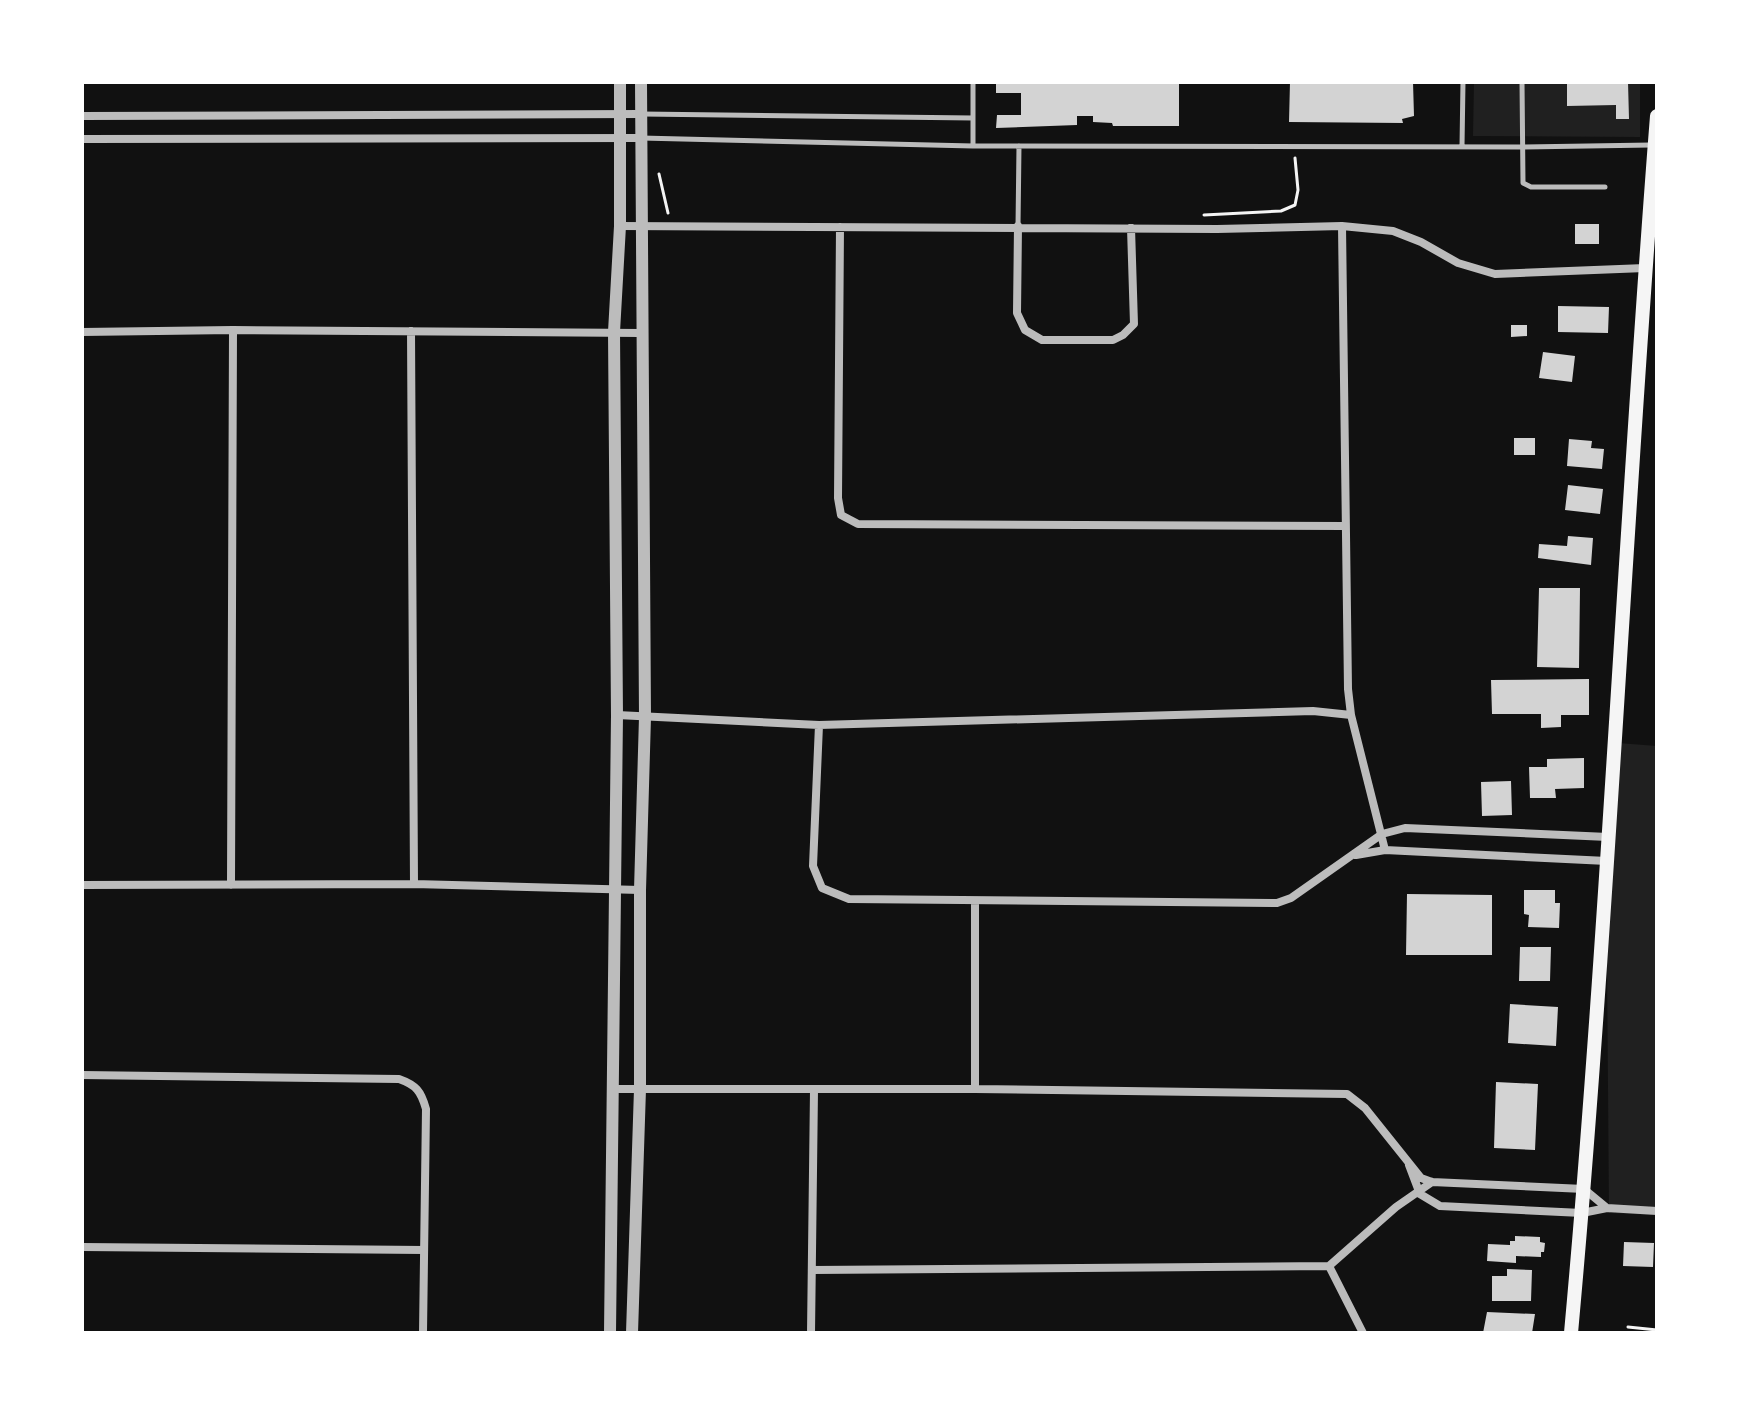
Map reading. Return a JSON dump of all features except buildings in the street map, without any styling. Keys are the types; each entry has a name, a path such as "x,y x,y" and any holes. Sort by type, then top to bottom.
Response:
{"main road":[{"path":"1571,1333 1584,1189 1657,116"}],"street":[{"path":"610,1333 617,715 614,332 620,226 620,82"},
{"path":"632,1333 640,1089 640,890 645,717 640,333 641,82"},
{"path":"82,116 641,114"},
{"path":"82,139 640,138"},
{"path":"620,226 1342,226 1393,231 1421,242 1458,263 1495,274 1645,268"},
{"path":"1018,226 1017,313 1025,330 1042,340 1113,340 1134,324 1131,228"},
{"path":"1342,226 1348,689 1351,715 1385,850"},
{"path":"840,227 838,498 841,515 858,524 1345,526"},
{"path":"231,885 233,330"},
{"path":"411,331 414,884"},
{"path":"82,332 640,333"},
{"path":"617,715 819,725 1313,711 1351,715"},
{"path":"819,725 813,866 822,888 849,899 1277,903 1291,898 1382,834 1405,828 1608,837"},
{"path":"1355,855 1385,850 1607,861"},
{"path":"82,885 414,884 640,890"},
{"path":"975,902 975,1089"},
{"path":"82,1075 399,1079 413,1084 422,1093 426,1109 423,1333"},
{"path":"614,1089 975,1089 1347,1094 1365,1108 1421,1178 1432,1182 1584,1189 1607,1208"},
{"path":"811,1333 814,1090"},
{"path":"1408,1164 1419,1191 1440,1206 1582,1213 1607,1208 1657,1211"},
{"path":"812,1270 1329,1266 1396,1207 1432,1182"},
{"path":"82,1247 424,1250"},
{"path":"1329,1266 1363,1333"}],"lane":[{"path":"973,82 973,146"},
{"path":"1462,146 1463,82"},
{"path":"1522,82 1522,180 1526,186 1605,187"},
{"path":"641,114 973,118"},
{"path":"640,138 973,146 1523,147 1656,144"},
{"path":"1018,226 1019,146"}],"path":[{"path":"1194,216 1281,211 1295,205 1298,190 1294,147"},
{"path":"659,174 669,208 668,218"},
{"path":"1628,1327 1657,1330"}],"shaded area":[{"path":"1474,82 1640,82 1640,137 1473,136"},
{"path":"1618,743 1657,746 1657,1215 1609,1213 1607,962"}]}
